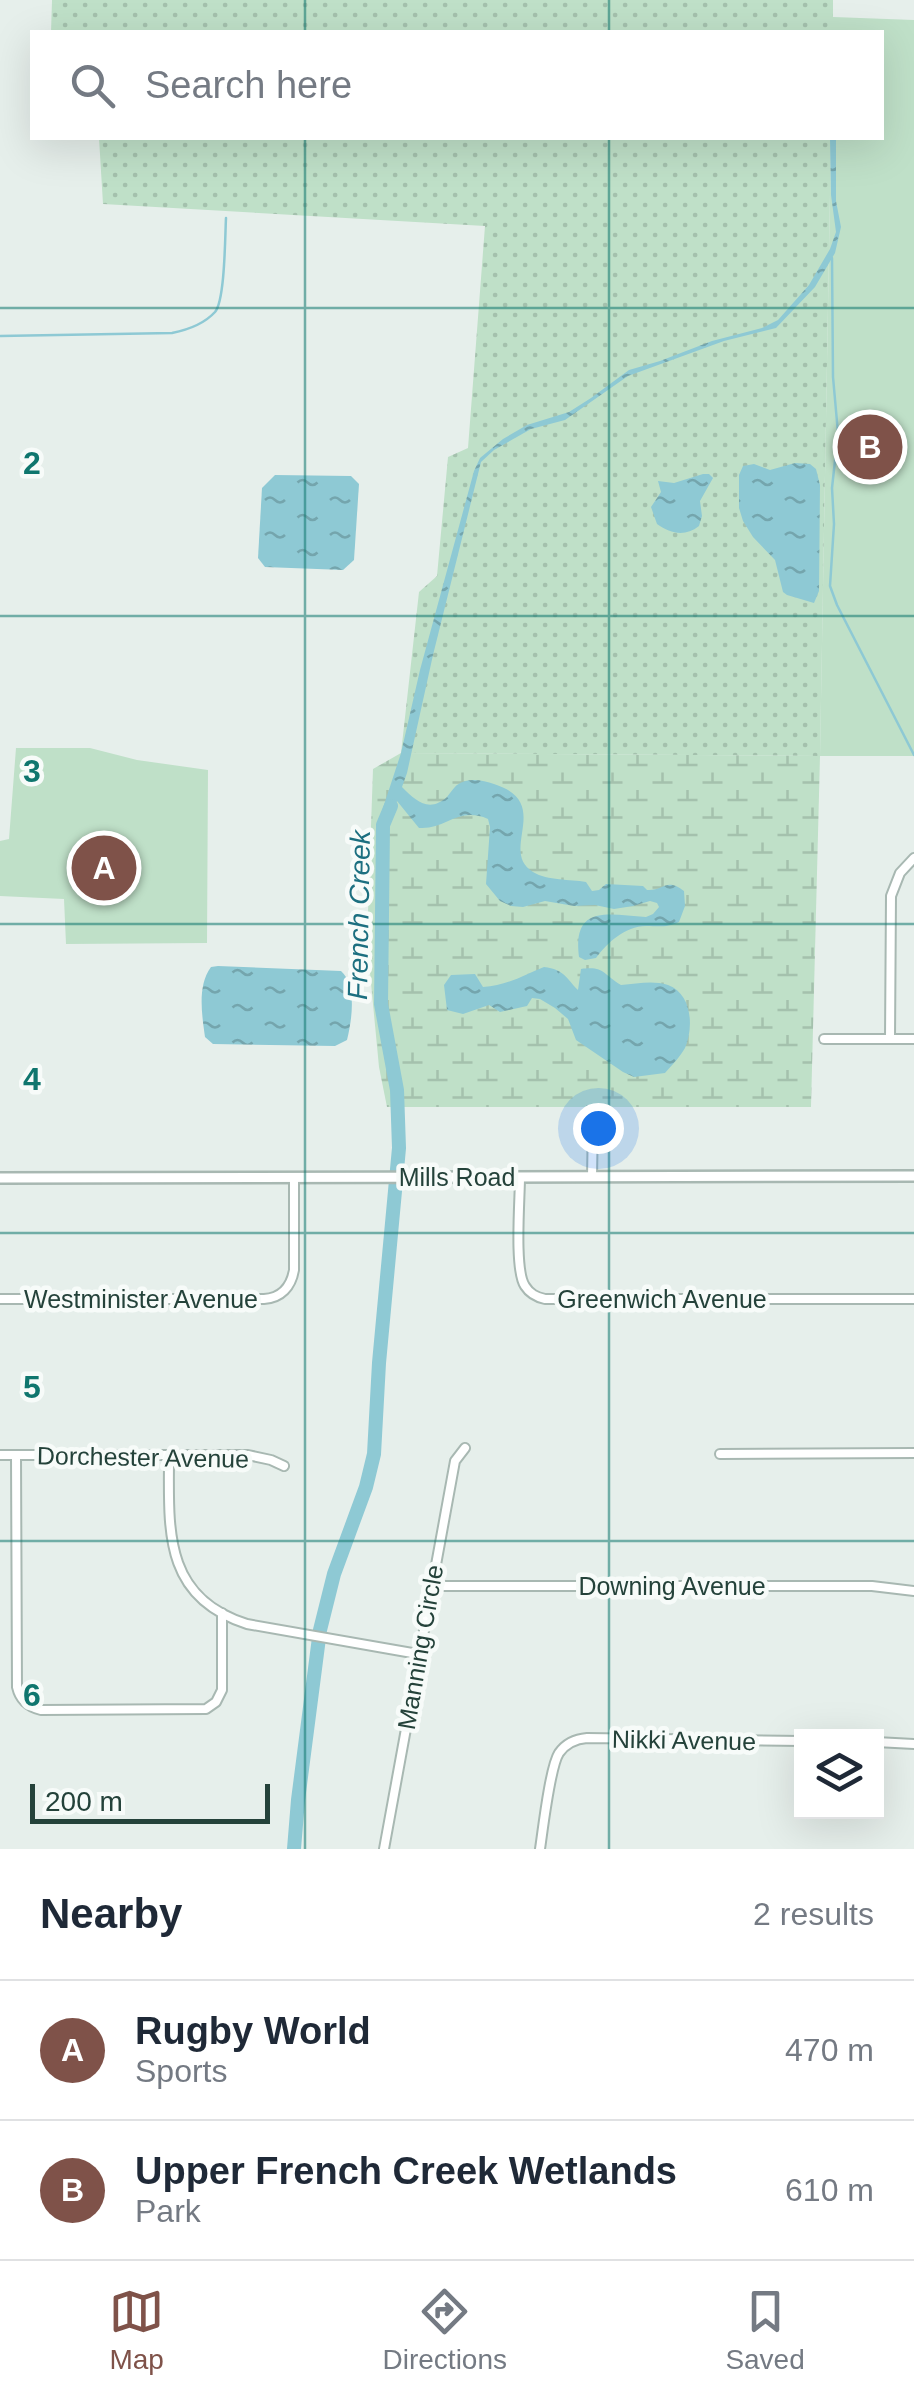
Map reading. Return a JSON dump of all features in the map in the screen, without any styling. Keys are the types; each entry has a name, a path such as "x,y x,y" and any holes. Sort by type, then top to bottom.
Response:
{"street":[{"path":"890,1039 891,896 900,873 914,858"},
{"path":"824,1039 914,1039"},
{"path":"592,1177 593,1120"},
{"name":"Mills Road","path":"0,1178 914,1176"},
{"name":"Westminister Avenue","path":"0,1300 275,1297 293,1277 294,1177"},
{"name":"Greenwich Avenue","path":"520,1177 520,1272 525,1286 537,1297 914,1299"},
{"name":"Manning Circle","path":"384,1849 454,1461 465,1448"},
{"path":"720,1454 914,1453"},
{"name":"Dorchester Avenue","path":"0,1455 248,1456 284,1466"},
{"path":"16,1455 17,1687 28,1706 40,1710 206,1709 216,1702 222,1690 222,1614"},
{"path":"169,1455 170,1532 176,1559 192,1588 222,1614 247,1624 418,1654"},
{"name":"Downing Avenue","path":"430,1586 872,1586 914,1592"},
{"name":"Nikki Avenue","path":"540,1849 554,1763 567,1744 587,1738 794,1741"},
{"path":"884,1742 914,1744"}],"green space":[{"path":"52,0 833,0 833,30 51,30"},
{"path":"833,17 914,20 914,756 820,756 831,140 884,140 884,30 833,30"},
{"path":"99,140 831,140 820,756 401,753 419,592 437,576 448,457 468,448 485,226 103,204"},
{"path":"16,748 90,748 137,760 208,770 207,943 66,944 64,899 0,896 0,841 9,839"},
{"path":"401,753 820,756 811,1107 387,1107 379,1067 367,941 373,769"}],"water":[{"path":"830,140 836,140 836,201 841,227 835,253 815,287 776,328 724,341 628,376 565,420 531,429 481,462 402,787 429,805 440,802 461,782 470,780 511,792 523,815 524,863 539,875 586,882 592,891 606,884 643,886 647,890 673,885 684,891 685,906 679,922 631,929 611,941 596,958 585,960 579,957 578,940 588,920 607,915 646,917 659,907 657,903 614,909 545,901 511,906 500,901 486,884 488,819 468,815 419,828 397,801 388,821 380,817 401,753 474,471 480,458 503,439 527,425 569,412 629,370 778,320 809,285 830,249 836,232"},
{"path":"795,463 810,464 816,469 820,485 819,591 814,603 783,592 775,560 753,537 739,508 739,475 743,466 754,464 770,470"},
{"path":"703,474 713,478 700,501 699,526 678,533 657,524 651,507 661,492 658,481 674,483"},
{"path":"275,475 351,476 359,484 354,560 343,570 265,567 258,558 262,488"},
{"path":"211,967 341,971 351,994 347,1040 335,1046 213,1044 205,1037 202,992"},
{"path":"544,967 561,972 578,990 581,969 589,968 621,985 656,983 676,989 689,1012 690,1031 685,1048 665,1073 634,1077 576,1040 568,1019 540,999 532,998 527,1006 500,1012 489,1005 463,1014 447,1010 444,985 451,975 475,974 483,987"}],"waterway":[{"path":"0,336 172,333 201,323 218,305 226,218"},
{"path":"832,258 833,377 838,433 832,488 830,586 914,755"},
{"name":"French Creek","path":"294,1849 320,1630 334,1574 374,1454 399,1148 397,1090 381,1004 383,825 391,806"}],"place":[{"name":"Upper French Creek Wetlands","path":"870,447"},
{"name":"Rugby World","path":"104,868"}]}
